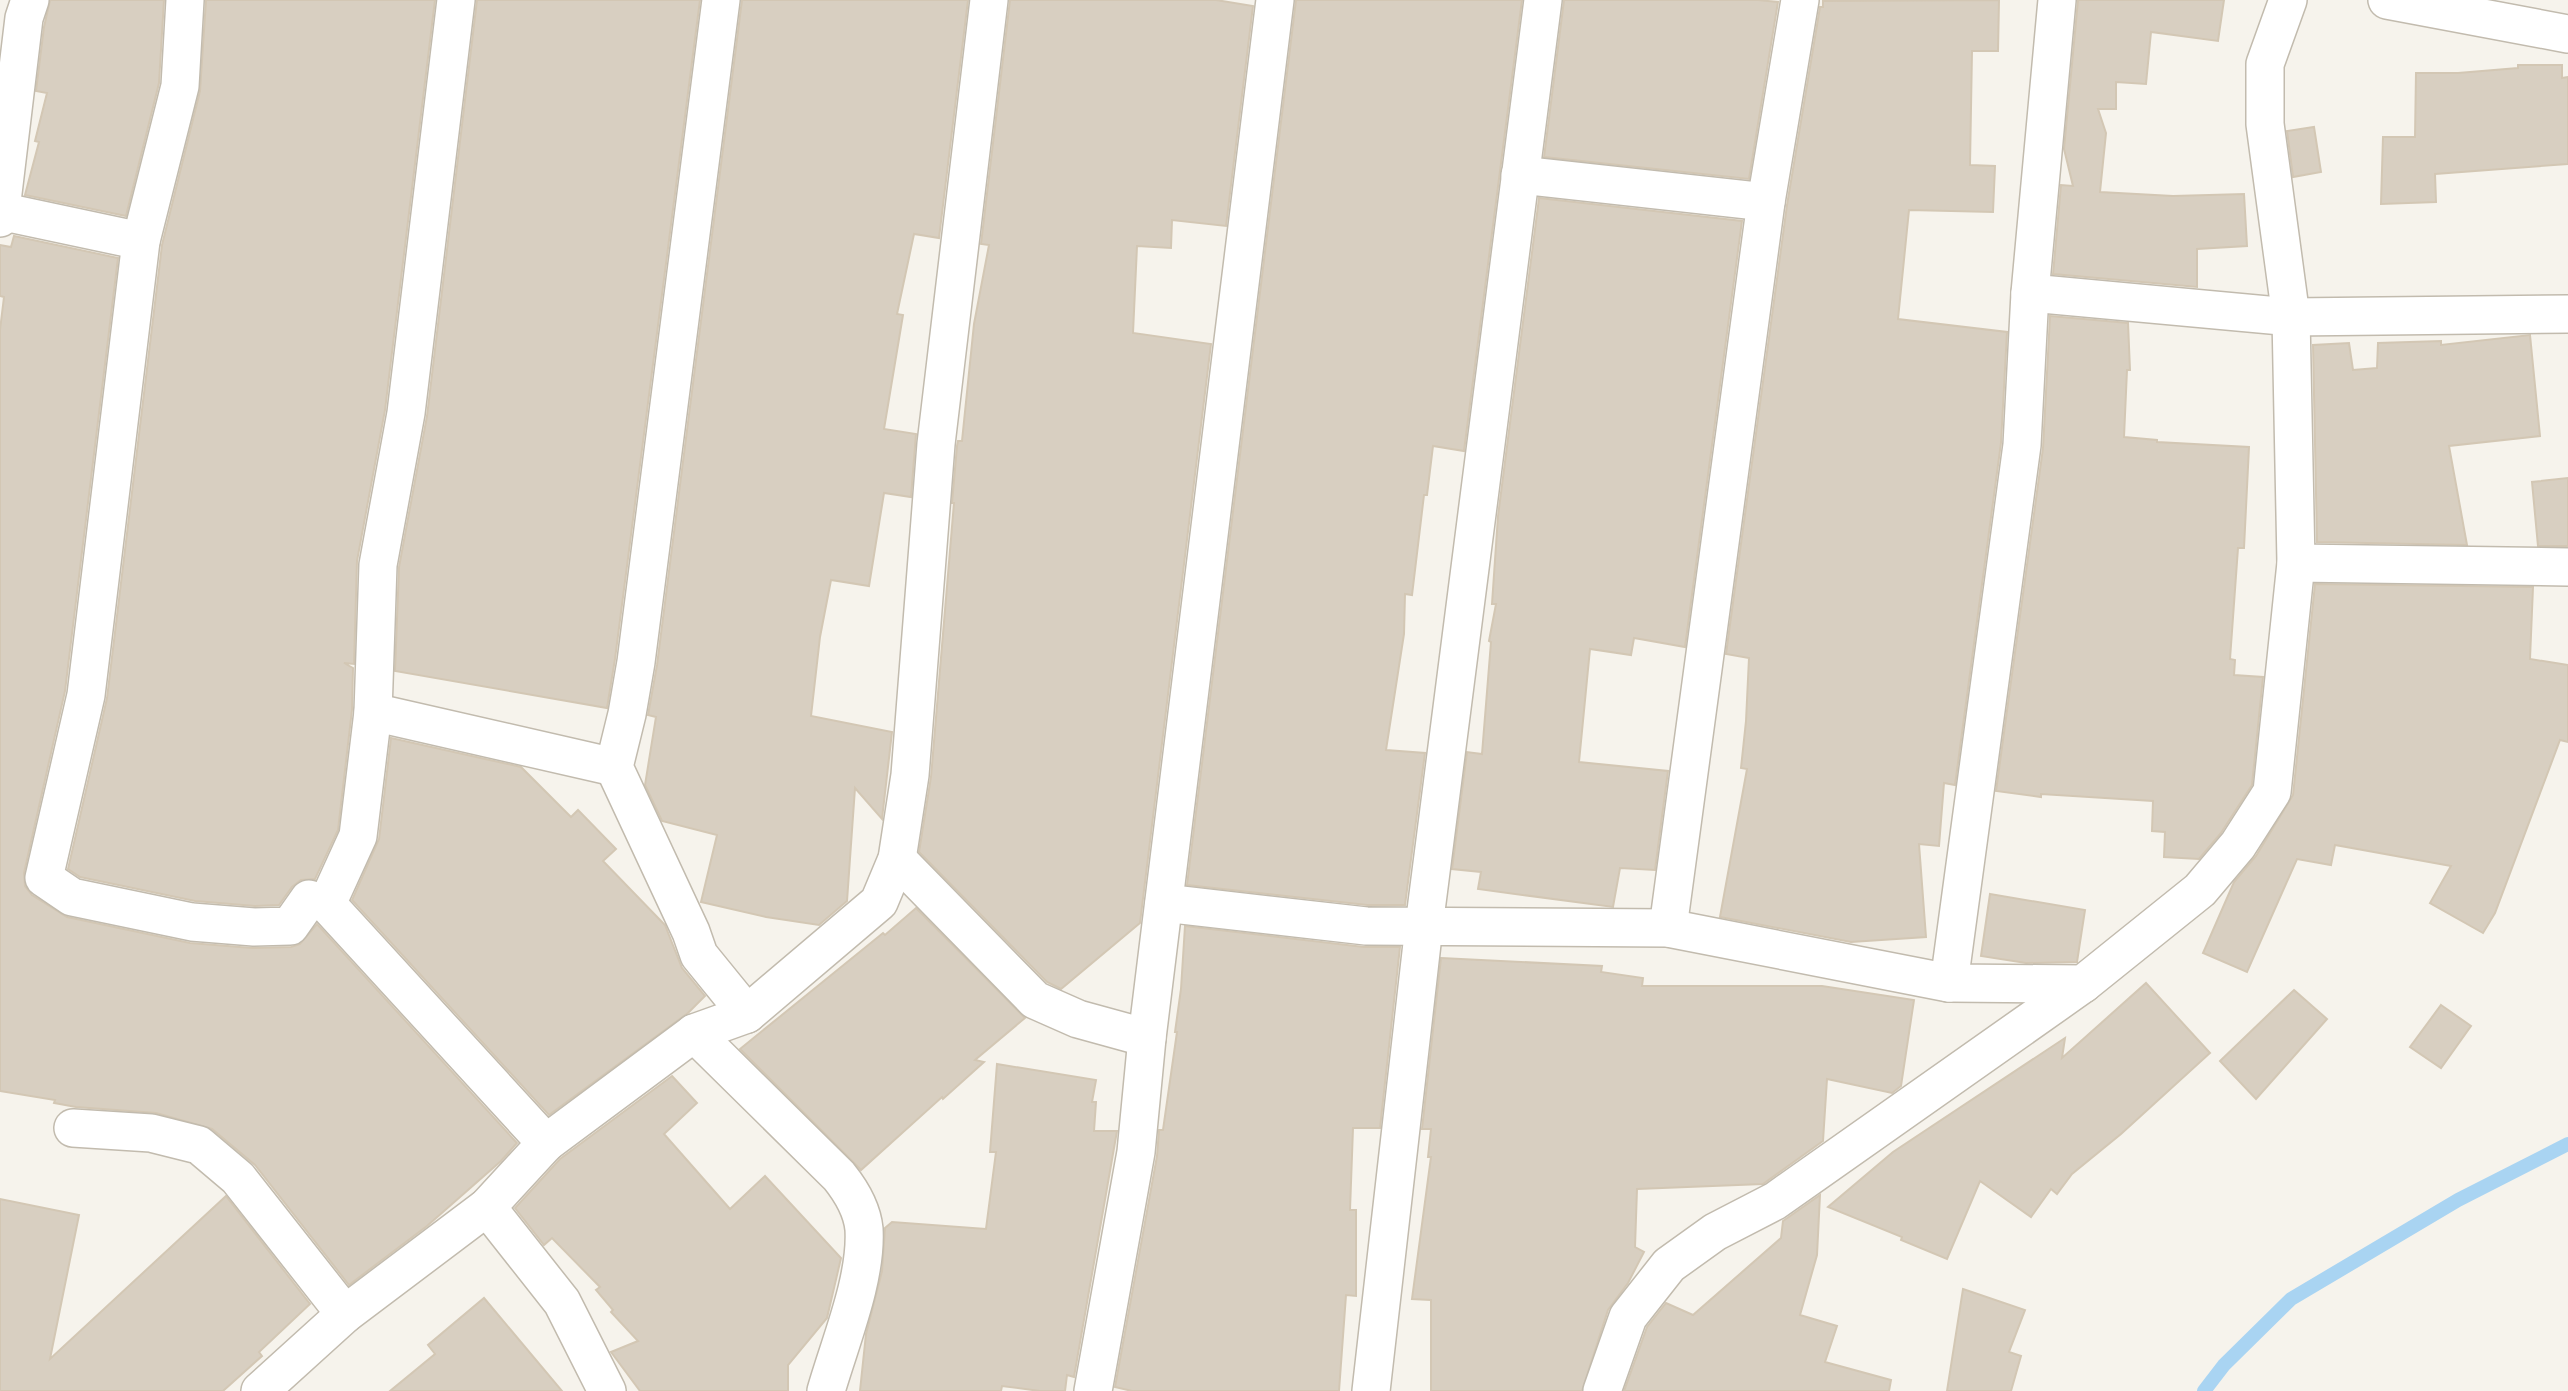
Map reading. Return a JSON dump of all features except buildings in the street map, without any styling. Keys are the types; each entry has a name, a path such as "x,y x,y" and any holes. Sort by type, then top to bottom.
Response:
{"street":[{"path":"30,0 24,18 1,214 141,241"},
{"path":"185,0 180,86 141,241 86,695 44,878 72,897 192,922 254,927 290,926 309,899 327,904 546,1143"},
{"path":"327,904 358,836 373,712 378,565 406,413 457,0"},
{"path":"721,0 636,662 614,767 691,932 699,956 747,1014"},
{"path":"260,1391 345,1314 487,1207 546,1143 694,1033 747,1014 879,902 897,859 911,775 936,444 989,0"},
{"path":"1093,1391 1136,1152 1147,1038 1275,0"},
{"path":"1371,1391 1424,926 1543,0"},
{"path":"1668,928 1766,202 1800,0"},
{"path":"1949,983 2022,445 2030,293 2057,0"},
{"path":"1602,1391 1628,1317 1669,1265 1715,1233 1775,1201 2083,984 2200,890 2238,845 2272,792 2296,563 2291,317 2265,124 2266,64 2288,0"},
{"path":"2386,0 2568,34"},
{"path":"1520,175 1766,202"},
{"path":"2030,293 2291,317 2568,314"},
{"path":"2296,563 2568,567"},
{"path":"373,712 614,767"},
{"path":"897,859 1035,1000 1078,1019 1147,1038"},
{"path":"1164,903 1366,926 1668,928 1949,983 2083,984"},
{"path":"694,1033 839,1176 853,1194 864,1227 862,1268 826,1391"},
{"path":"73,1128 151,1132 199,1145 238,1178 345,1314"},
{"path":"487,1207 562,1302 607,1391"}],"waterway":[{"path":"2204,1391 2224,1365 2291,1299 2458,1200 2568,1144"}]}
